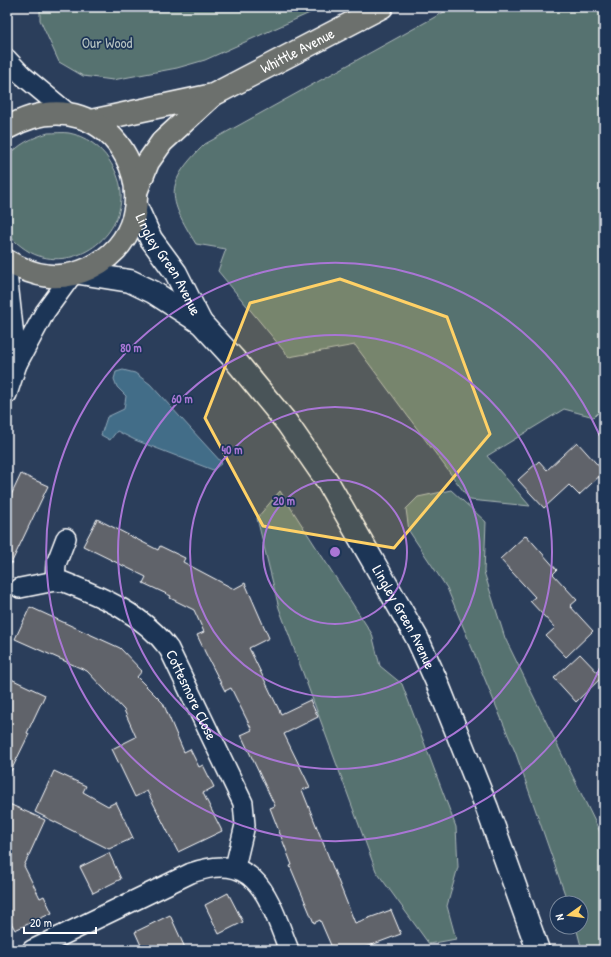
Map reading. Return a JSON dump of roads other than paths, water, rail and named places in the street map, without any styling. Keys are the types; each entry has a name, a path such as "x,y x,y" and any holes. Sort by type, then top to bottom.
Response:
{"main road":[{"name":"Whittle Avenue","path":"91,121 212,95 382,7"},
{"name":"Whittle Avenue","path":"76,274 100,263 117,248 129,228 136,199 148,162 162,142 212,95"},
{"path":"7,128 26,118 47,113 69,114 91,121 111,135 126,155 134,178 136,199"},
{"path":"7,261 26,272 41,275 49,276 76,274"}],"street":[{"path":"7,59 22,75 69,114"},
{"name":"Lingley Green Avenue","path":"136,199 151,239 176,273 201,323"},
{"path":"7,273 17,364"},
{"path":"7,394 17,364 45,312 76,274"},
{"name":"Lingley Green Avenue","path":"76,274 130,281 153,292 201,323 235,360 287,423 318,468 364,544 417,638 436,680 487,808 538,950"},
{"path":"55,581 56,564 66,538"},
{"name":"Cottesmore Close","path":"20,588 55,581 75,586 130,613 152,629 169,649 244,803 245,826 235,867"},
{"path":"32,950 191,874 219,866 235,867 244,872 262,889 269,900 289,950"}],"water":[{"path":"123,370 135,373 150,384 222,463 213,470 135,440 117,431 110,440 101,435 107,417 124,409 126,396 117,387 114,379 116,372"}],"park label":[{"name":"Our Wood","path":"107,43"}]}
